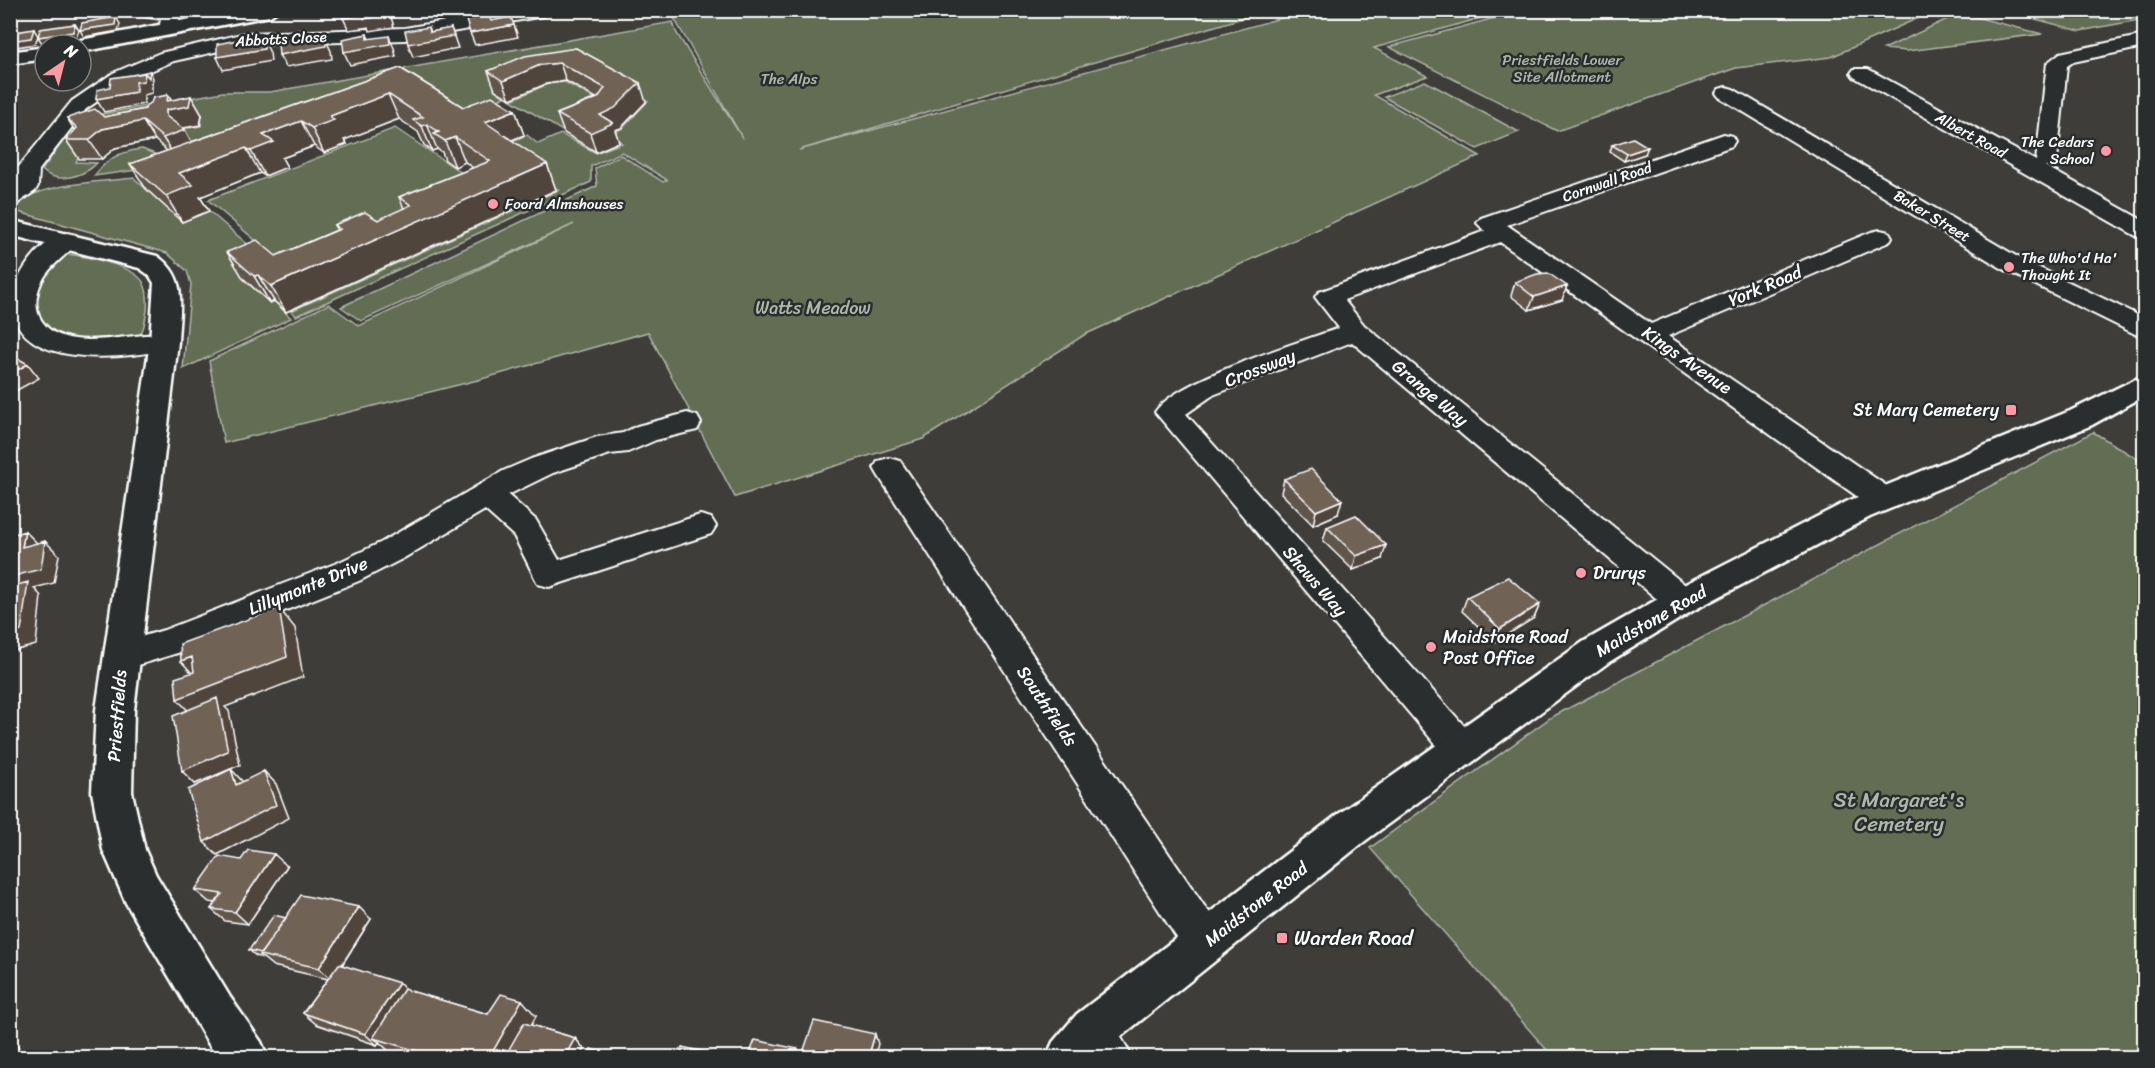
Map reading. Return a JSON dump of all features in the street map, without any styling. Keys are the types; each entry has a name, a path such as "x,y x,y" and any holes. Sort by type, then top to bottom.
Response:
{"street":[{"path":"140,10 171,15 169,30"},
{"path":"93,44 270,10"},
{"name":"Abbotts Close","path":"10,198 27,186 28,168 79,105 111,82 159,60 202,47 246,39 405,34 544,10"},
{"path":"2133,10 2145,14"},
{"path":"2046,160 2057,63 2067,57 2145,40"},
{"path":"10,57 33,54"},
{"name":"Albert Road","path":"1861,73 2145,231"},
{"name":"Baker Street","path":"1726,93 2012,264 2145,328"},
{"name":"Cornwall Road","path":"1496,228 1724,141"},
{"name":"Priestfields","path":"10,228 140,258 160,270 167,283 164,342 115,710 112,792 124,849 152,908 214,1013 245,1058"},
{"name":"Grange Way","path":"1496,228 1328,297 1355,331 1682,601"},
{"name":"Kings Avenue","path":"1496,228 1883,499"},
{"name":"York Road","path":"1650,334 1880,237"},
{"path":"67,240 41,259 21,284 16,302 18,313 24,323 47,339 75,347 129,347 164,342"},
{"name":"Crossway","path":"1169,412 1203,389 1355,331"},
{"name":"Maidstone Road","path":"1091,1048 1207,942 1350,828 1596,652 1682,601 1883,499 2141,390"},
{"name":"Shaws Way","path":"1169,412 1462,749"},
{"name":"Lillymonte Drive","path":"122,656 172,641 348,572 393,550 514,478 574,454 628,442 647,433 687,423"},
{"name":"Southfields","path":"889,468 1183,912 1207,942"},
{"path":"485,495 524,524 538,546 549,575 700,526"}],"green space":[{"path":"2113,10 2144,19 2080,31 2028,17 2037,11"},
{"name":"Watts Meadow","path":"670,11 1266,11 799,150 1307,11 1506,11 1374,48 1427,76 1374,95 1480,156 1084,335 923,439 735,497 648,332 478,380 224,443 209,361 329,304 359,326 574,224 361,321 341,307 597,186 595,168 621,155 663,182 667,180 622,152 591,166 591,182 296,316 291,311 559,190 498,147 527,135 538,144 561,134 596,153 622,143 610,134 623,128 648,101 582,65 531,74 494,89 504,97 460,120 411,91 151,186 181,134 181,129 201,126 202,115 181,118 80,152 76,162 97,163 78,175 62,178 48,175 42,170 80,118 223,92 270,92 673,22 676,32 743,139"},
{"name":"Priestfields Lower Site Allotment","path":"1520,11 1934,11 1831,57 1736,68 1557,131 1389,47"},
{"path":"1960,13 2042,34 1907,51 1884,49"},
{"path":"1425,81 1519,132 1477,149 1384,97"},
{"path":"565,82 611,108 564,132 511,100 548,84"},
{"path":"395,128 480,185 288,268 208,200"},
{"path":"142,149 160,156 158,167 94,176 115,157"},
{"path":"134,178 182,222 209,211 273,266 243,279 270,303 274,301 291,318 183,369 191,284 187,271 167,253 11,210 20,201 33,194 50,189"},
{"path":"65,254 119,266 138,276 146,289 147,310 143,329 137,340 92,343 57,336 25,307 27,286"},
{"name":"St Margaret's Cemetery","path":"2093,432 2144,463 2144,1057 1553,1057 1370,848 1550,718"}],"building":[{"path":"388,10 389,15 365,19 364,15 343,18 342,11"},
{"path":"489,16 491,21 511,17 514,25 470,33 466,20"},
{"path":"116,17 115,25 80,30 82,23"},
{"path":"75,24 73,32 66,33 39,33 40,29"},
{"path":"429,27 430,32 451,28 454,36 408,44 405,31"},
{"path":"34,29 31,38 10,41 10,33"},
{"path":"367,34 367,39 389,36 390,44 344,52 342,39"},
{"path":"303,37 304,42 325,38 326,46 279,55 278,42"},
{"path":"242,39 242,44 264,40 264,49 217,57 217,44"},
{"path":"576,48 640,83 615,108 600,115 613,123 590,133 557,114 598,98 605,88 560,63 540,65 503,81 488,71 525,56"},
{"path":"400,68 463,107 492,96 515,110 485,122 547,164 271,286 258,275 254,276 227,252 257,240 276,256 340,229 334,225 365,212 378,220 411,205 399,197 490,161 455,137 445,141 434,134 439,132 427,124 422,126 413,120 423,117 388,94 330,116 334,120 312,128 301,121 263,135 274,142 251,151 246,148 179,173 193,185 166,196 130,164"},
{"path":"150,71 149,78 145,73 132,75"},
{"path":"145,73 144,81 136,82 136,92 96,99 97,90 110,87 111,78"},
{"path":"168,95 167,101 191,96 189,106 166,110 166,116 185,130 163,138 143,121 102,129 89,140 66,140 77,128 67,118 95,109 104,117 145,109 153,98"},
{"path":"1633,138 1648,147 1627,154 1612,145"},
{"path":"1548,273 1567,286 1534,297 1515,282 1537,274"},
{"path":"10,354 28,364 10,374"},
{"path":"1311,469 1342,500 1316,511 1284,479"},
{"path":"1356,515 1386,545 1356,556 1327,527"},
{"path":"25,531 22,547 45,541 41,569 10,577 10,535"},
{"path":"1508,577 1540,604 1500,629 1467,597"},
{"path":"28,582 21,631 10,634 10,587"},
{"path":"279,608 287,657 177,699 175,678 194,672 192,657 181,661 180,644"},
{"path":"217,698 228,751 182,771 173,716"},
{"path":"231,769 236,785 264,771 276,805 204,842 188,790"},
{"path":"248,850 274,854 235,912 211,909 222,894 195,890 219,856 241,860"},
{"path":"301,895 359,907 319,968 260,955"},
{"path":"274,915 286,918 261,953 249,950"},
{"path":"339,964 399,983 365,1034 303,1013"},
{"path":"404,989 488,1014 501,994 522,1000 489,1058 421,1058 424,1053 373,1038"},
{"path":"814,1021 875,1034 868,1058 801,1058"},
{"path":"524,1023 575,1038 564,1058 504,1058"},
{"path":"755,1040 798,1049 795,1058 748,1058"},
{"path":"682,1047 732,1058 678,1058"},
{"path":"591,1049 622,1058 587,1058"}],"place":[{"name":"The Cedars School","path":"2106,151"},
{"name":"Foord Almshouses","path":"493,204"},
{"name":"The Who'd Ha' Thought It","path":"2009,267"},
{"name":"St Mary Cemetery","path":"2011,410"},
{"name":"Drurys","path":"1581,573"},
{"name":"Maidstone Road Post Office","path":"1431,647"},
{"name":"Warden Road","path":"1282,938"}],"park label":[{"name":"The Alps","path":"789,79"}]}
